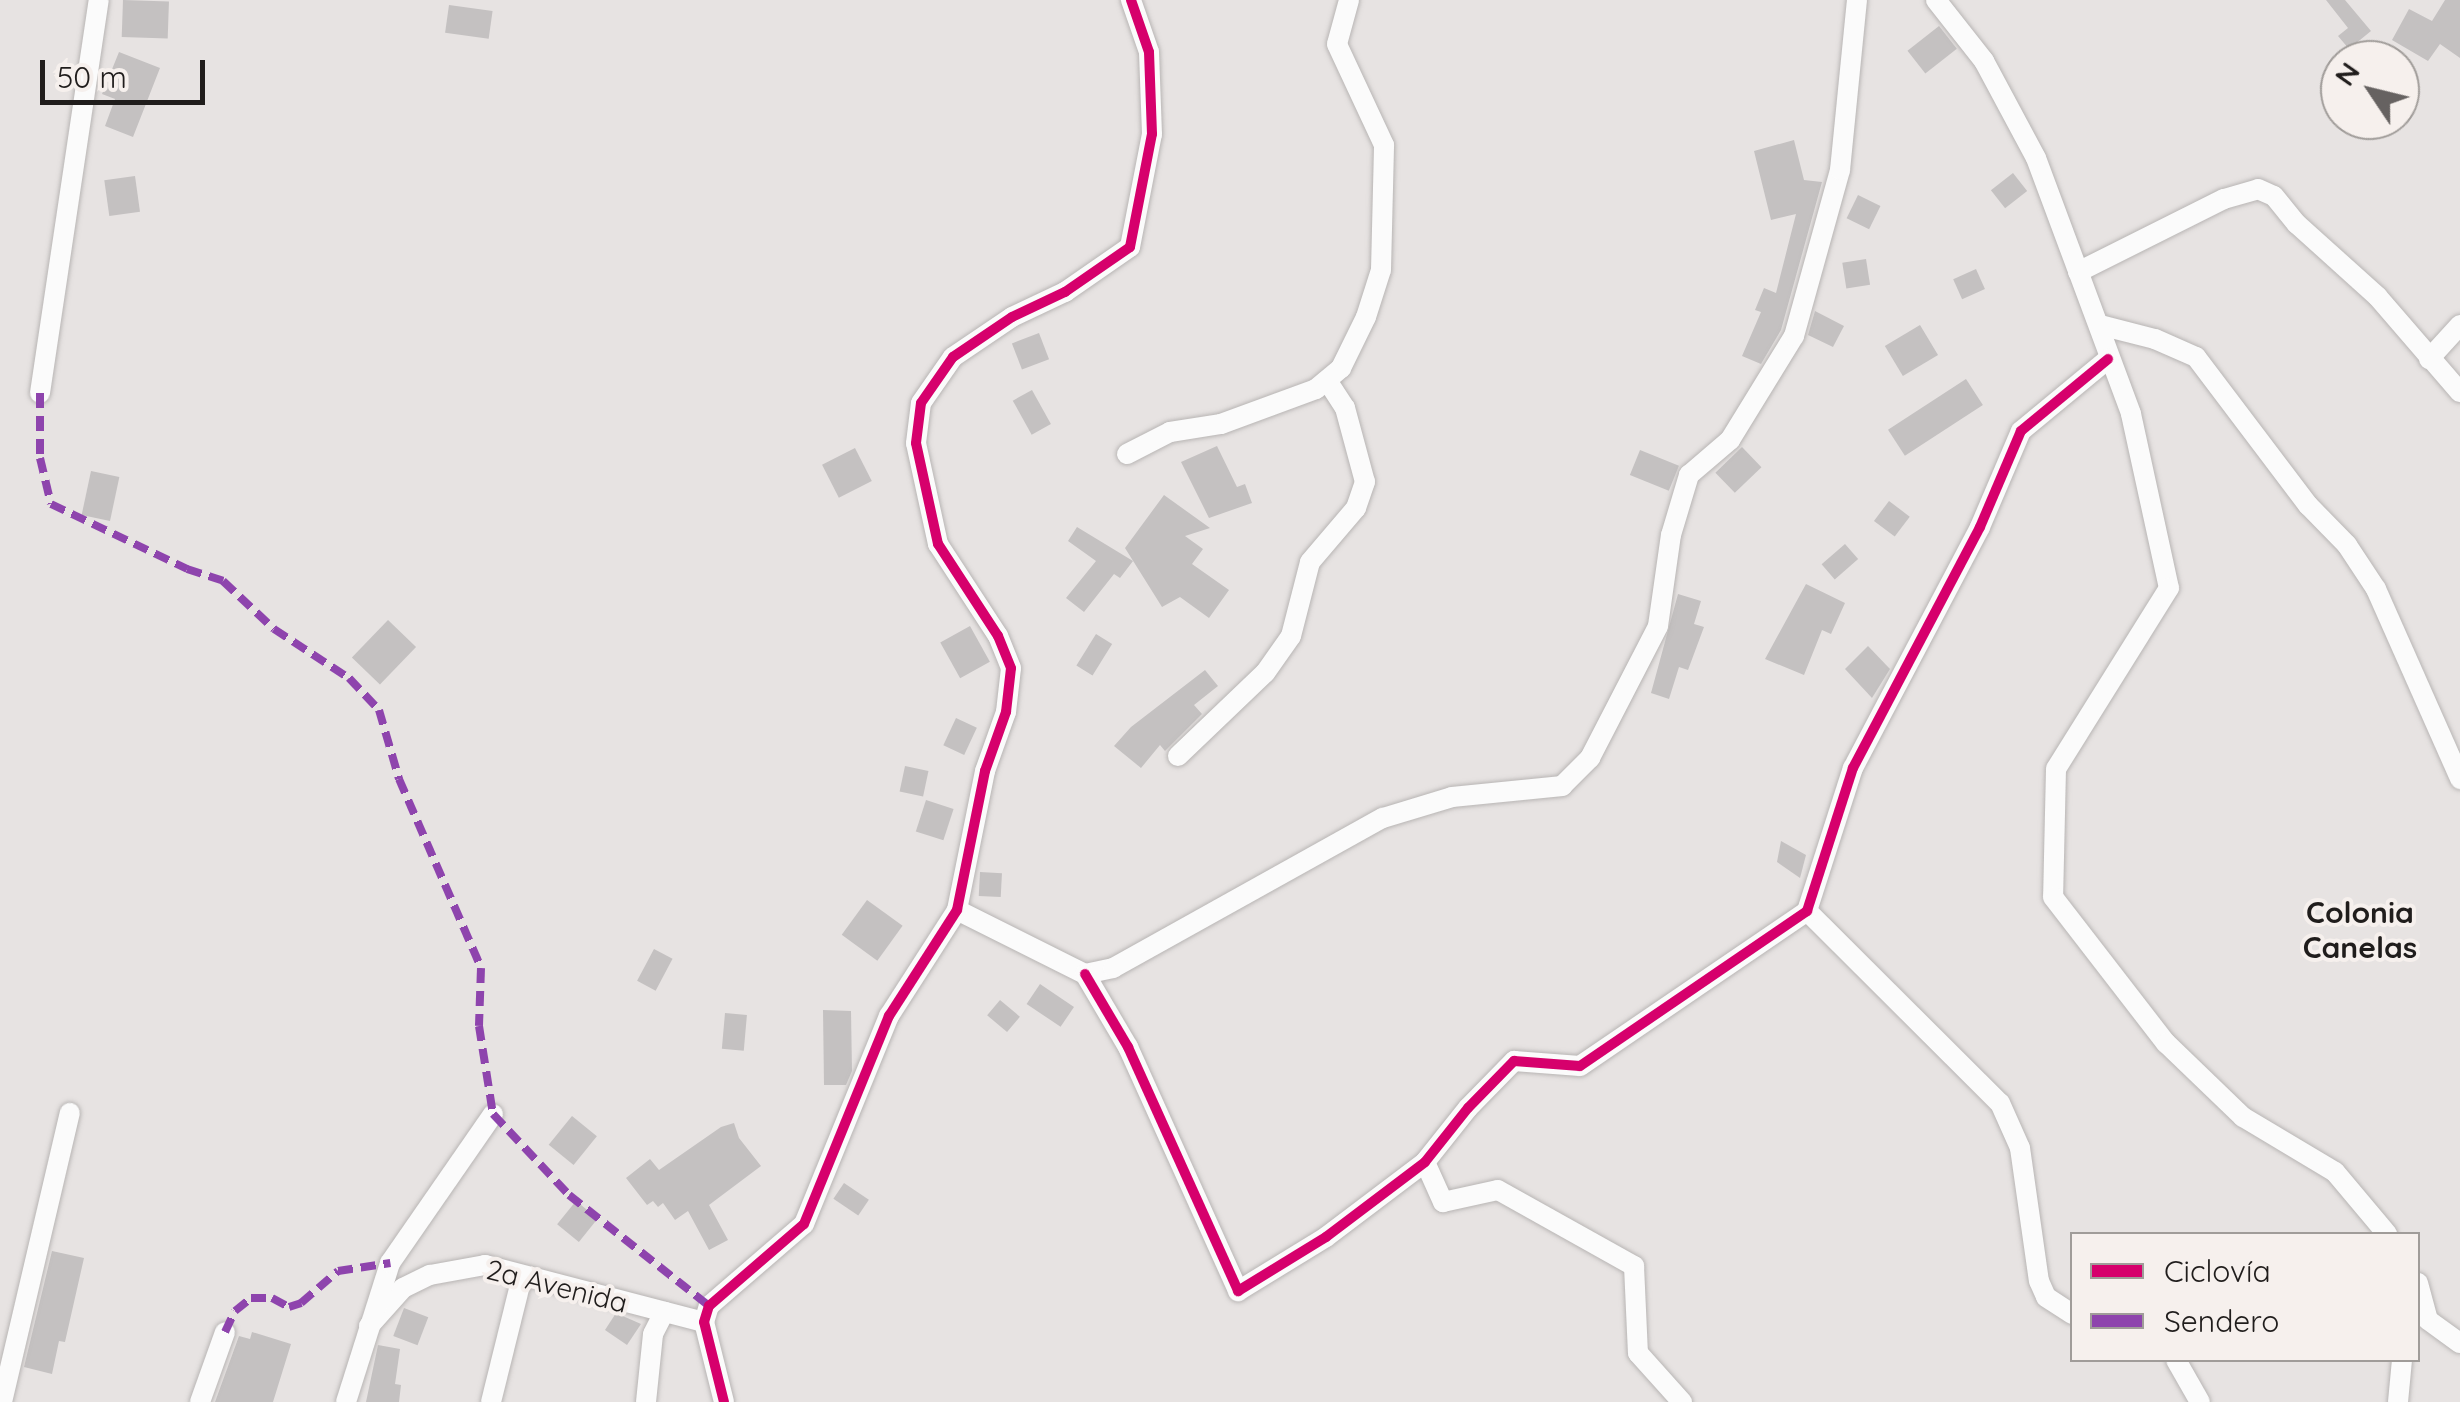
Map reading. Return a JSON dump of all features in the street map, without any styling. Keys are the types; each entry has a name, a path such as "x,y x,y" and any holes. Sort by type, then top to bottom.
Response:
{"street":[{"path":"40,393 99,0"},
{"path":"724,1402 704,1322 708,1306 804,1224 890,1016 957,910 985,771 1006,712 1011,668 998,636 938,544 916,443 920,404 953,357 1012,317 1065,292 1130,247 1152,134 1150,52 1131,0"},
{"path":"1127,454 1170,432 1221,424 1316,389 1342,368 1366,318 1381,270 1384,145 1338,44 1350,0"},
{"path":"1084,974 1112,968 1384,818 1452,796 1562,786 1590,758 1658,626 1671,535 1689,475 1730,440 1794,336 1840,170 1857,0"},
{"path":"1936,0 1984,61 2036,158 2131,414 2169,588 2056,769 2054,897 2166,1043 2242,1118 2335,1172 2385,1232"},
{"path":"2078,272 2224,199 2258,190 2274,196 2297,224 2378,296 2460,392"},
{"path":"2100,325 2155,340 2196,357 2308,505 2347,545 2376,589 2460,780"},
{"path":"2429,359 2460,325"},
{"path":"957,910 1084,974 1128,1047 1238,1291 1326,1237 1425,1162 1468,1108 1514,1061 1580,1066 1807,911 1853,768 1980,527 2021,431 2108,359"},
{"path":"1178,756 1265,673 1291,636 1310,562 1356,508 1365,482 1345,408 1327,380"},
{"path":"1807,911 2000,1103 2020,1148 2039,1281 2046,1298 2070,1313"},
{"path":"2,1402 70,1113"},
{"path":"346,1402 390,1263 493,1114"},
{"path":"1425,1162 1443,1202 1498,1190 1634,1266 1638,1353 1682,1402"},
{"name":"2a Avenida","path":"369,1326 403,1288 430,1274 486,1265 522,1278 704,1322"},
{"path":"491,1402 522,1278"},
{"path":"2420,1290 2428,1320 2460,1343"},
{"path":"646,1402 653,1334 664,1312"},
{"path":"200,1402 224,1332"},
{"path":"2177,1362 2200,1402"},
{"path":"2398,1402 2402,1362"}],"building":[{"path":"123,0 169,2 168,39 122,37"},
{"path":"2326,0 2345,0 2371,31 2360,40 2341,40 2338,36 2348,28"},
{"path":"2445,0 2460,0 2460,58 2440,44 2428,61 2420,56 2420,40 2392,40 2409,9 2432,21"},
{"path":"449,5 493,11 489,39 445,33"},
{"path":"1939,26 1957,49 1925,73 1907,51"},
{"path":"119,52 160,68 133,137 105,126 115,99 102,94"},
{"path":"1794,140 1804,180 1822,182 1781,330 1761,364 1742,356 1761,312 1755,310 1764,288 1776,293 1796,214 1771,220 1754,151"},
{"path":"2013,173 2027,191 2005,208 1991,190"},
{"path":"135,176 140,212 109,216 104,180"},
{"path":"1858,195 1880,206 1869,229 1847,218"},
{"path":"1866,259 1870,285 1846,288 1842,263"},
{"path":"1976,269 1985,289 1962,299 1953,279"},
{"path":"1815,311 1844,326 1833,347 1808,335"},
{"path":"1920,325 1938,355 1903,376 1885,346"},
{"path":"1039,333 1049,359 1022,370 1012,343"},
{"path":"1966,379 1983,405 1905,456 1888,430"},
{"path":"1032,390 1051,424 1032,435 1013,401"},
{"path":"1217,446 1237,487 1245,484 1252,503 1209,518 1181,462"},
{"path":"1742,447 1761,467 1735,493 1715,473"},
{"path":"855,448 872,481 839,498 822,465"},
{"path":"1640,450 1679,466 1669,491 1630,475"},
{"path":"91,471 119,477 110,521 82,515"},
{"path":"1164,495 1210,528 1185,536 1203,549 1192,564 1229,590 1209,618 1180,597 1162,607 1125,548"},
{"path":"1889,501 1910,517 1895,537 1874,521"},
{"path":"1077,527 1133,561 1120,578 1114,574 1084,612 1066,598 1096,561 1068,541"},
{"path":"1845,544 1858,559 1835,579 1822,564"},
{"path":"1806,584 1845,603 1831,634 1822,630 1804,675 1765,659"},
{"path":"1678,594 1701,601 1694,624 1704,627 1688,670 1679,667 1669,699 1651,693"},
{"path":"388,620 416,647 380,684 352,657"},
{"path":"970,626 990,662 960,678 940,642"},
{"path":"1096,634 1112,644 1093,675 1076,665"},
{"path":"1868,646 1890,669 1872,698 1845,669"},
{"path":"1205,670 1218,686 1194,705 1202,714 1165,751 1160,745 1141,768 1114,746 1131,727"},
{"path":"956,718 977,728 964,755 943,745"},
{"path":"905,766 928,771 923,796 900,791"},
{"path":"926,800 954,809 943,840 916,831"},
{"path":"1781,841 1806,855 1800,878 1777,862"},
{"path":"980,872 1002,873 1001,897 979,896"},
{"path":"867,900 903,926 877,961 842,935"},
{"path":"654,949 673,959 656,991 637,981"},
{"path":"1040,984 1074,1007 1061,1027 1027,1004"},
{"path":"1000,1000 1020,1017 1007,1032 987,1015"},
{"path":"823,1010 851,1011 852,1071 846,1085 824,1085"},
{"path":"725,1013 747,1015 744,1051 722,1049"},
{"path":"572,1116 597,1136 574,1165 549,1145"},
{"path":"734,1123 739,1138 761,1166 709,1205 728,1240 709,1250 688,1211 675,1220 663,1203 658,1207 653,1201 647,1205 626,1178 650,1159 659,1170 721,1127"},
{"path":"844,1183 869,1200 858,1216 833,1199"},
{"path":"576,1201 598,1219 579,1242 557,1224"},
{"path":"52,1251 84,1258 65,1342 59,1341 52,1374 24,1367"},
{"path":"404,1308 428,1317 418,1345 393,1336"},
{"path":"616,1313 641,1324 627,1345 605,1330"},
{"path":"252,1332 291,1344 273,1402 215,1402 239,1336 250,1339"},
{"path":"378,1345 400,1349 395,1384 401,1385 399,1402 366,1402"}],"marked path":[{"path":"40,393 40,458 51,504 187,569 223,581 274,629 349,678 379,710 399,779 481,968 479,1026 493,1114 569,1195 709,1306"},
{"path":"225,1332 235,1311 251,1298 272,1298 289,1307 301,1303 338,1271 390,1263"}],"cycle path":[{"path":"724,1402 704,1322 709,1306 804,1224 889,1016 957,910 985,771 1006,712 1011,668 998,636 938,544 916,443 921,403 953,357 1012,317 1065,292 1130,247 1152,134 1149,52 1131,0"},
{"path":"1085,974 1128,1047 1238,1291 1326,1237 1425,1162 1468,1108 1514,1061 1580,1066 1807,911 1853,768 1980,527 2021,431 2108,359"}],"district":[{"name":"Colonia Canelas","path":"2360,929"}]}
